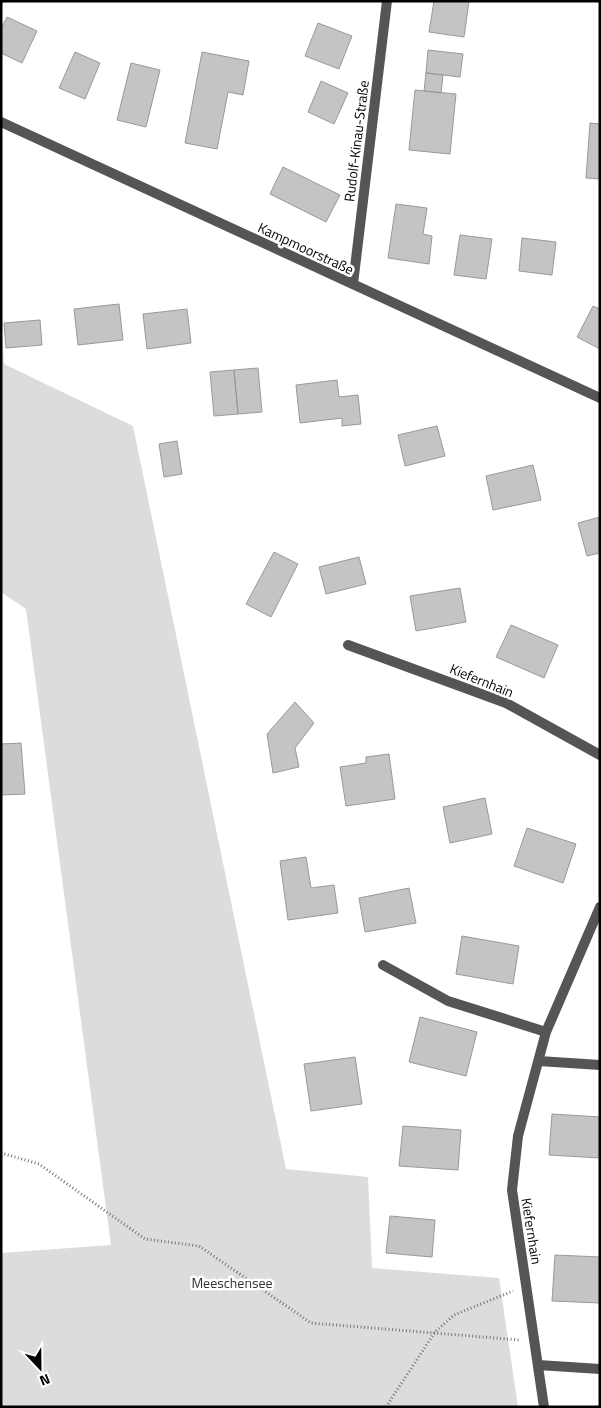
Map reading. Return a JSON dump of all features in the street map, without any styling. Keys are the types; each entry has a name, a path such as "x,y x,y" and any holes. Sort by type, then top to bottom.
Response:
{"street":[{"name":"Rudolf-Kinau-Straße","path":"353,284 387,1"},
{"name":"Kampmoorstraße","path":"1,122 600,398"},
{"name":"Kiefernhain","path":"348,645 506,704 600,755"},
{"name":"Kiefernhain","path":"544,1407 536,1342 512,1190 518,1136 546,1032 600,907"},
{"path":"383,965 448,1001 546,1032"},
{"path":"539,1061 600,1065"},
{"path":"538,1365 600,1370"}],"path":[{"path":"1,1154 39,1164 145,1239 199,1246 311,1324 435,1332 536,1342"},
{"path":"386,1407 435,1332 454,1315 527,1285"}],"green space":[{"name":"Meeschensee","path":"1,323 4,364 133,426 286,1169 368,1177 372,1268 499,1278 518,1407 1,1407 1,1253 111,1245 26,609 1,592"}],"building":[{"path":"434,1 469,1 464,37 429,32"},
{"path":"7,17 37,31 22,63 1,53 1,29"},
{"path":"318,23 352,36 339,69 305,56"},
{"path":"428,50 463,54 460,77 426,73"},
{"path":"75,52 100,63 85,99 59,88"},
{"path":"202,52 249,61 243,95 228,92 217,149 185,143"},
{"path":"131,63 160,70 146,127 117,120"},
{"path":"426,73 443,75 441,93 424,91"},
{"path":"321,81 348,93 334,124 308,112"},
{"path":"415,90 456,94 450,154 409,150"},
{"path":"590,123 600,124 600,179 586,178"},
{"path":"283,167 340,195 326,222 270,194"},
{"path":"396,204 427,208 423,234 432,236 429,264 388,258"},
{"path":"460,235 492,239 486,279 454,275"},
{"path":"522,238 556,242 552,275 519,271"},
{"path":"119,304 123,340 78,345 74,309"},
{"path":"593,306 600,309 600,349 577,337"},
{"path":"187,309 191,343 147,349 143,314"},
{"path":"40,320 42,345 6,348 4,323"},
{"path":"258,368 262,412 238,414 234,370"},
{"path":"234,370 238,414 214,416 210,372"},
{"path":"337,380 339,397 358,395 361,424 342,426 342,418 300,423 296,385"},
{"path":"437,426 445,456 405,466 398,435"},
{"path":"177,441 182,474 164,477 159,444"},
{"path":"533,465 541,500 493,510 486,476"},
{"path":"600,517 600,553 587,556 578,523"},
{"path":"274,552 298,564 271,617 246,604"},
{"path":"359,557 366,584 326,594 319,567"},
{"path":"460,588 466,622 416,631 410,596"},
{"path":"511,625 558,645 544,678 496,657"},
{"path":"295,702 314,723 295,748 299,767 273,773 267,734"},
{"path":"21,743 25,794 1,795 1,744"},
{"path":"389,754 395,799 346,806 340,767 366,763 366,757"},
{"path":"485,798 492,834 450,843 443,807"},
{"path":"527,828 576,844 563,883 514,866"},
{"path":"306,857 311,888 334,885 338,913 288,920 280,861"},
{"path":"409,888 416,923 365,932 359,898"},
{"path":"462,936 519,946 513,984 456,974"},
{"path":"420,1017 477,1032 466,1076 409,1062"},
{"path":"355,1057 362,1104 311,1111 304,1064"},
{"path":"552,1114 600,1117 600,1158 549,1155"},
{"path":"403,1126 461,1130 458,1170 399,1166"},
{"path":"390,1216 435,1220 432,1257 386,1253"},
{"path":"555,1255 600,1257 600,1303 552,1301"}]}
